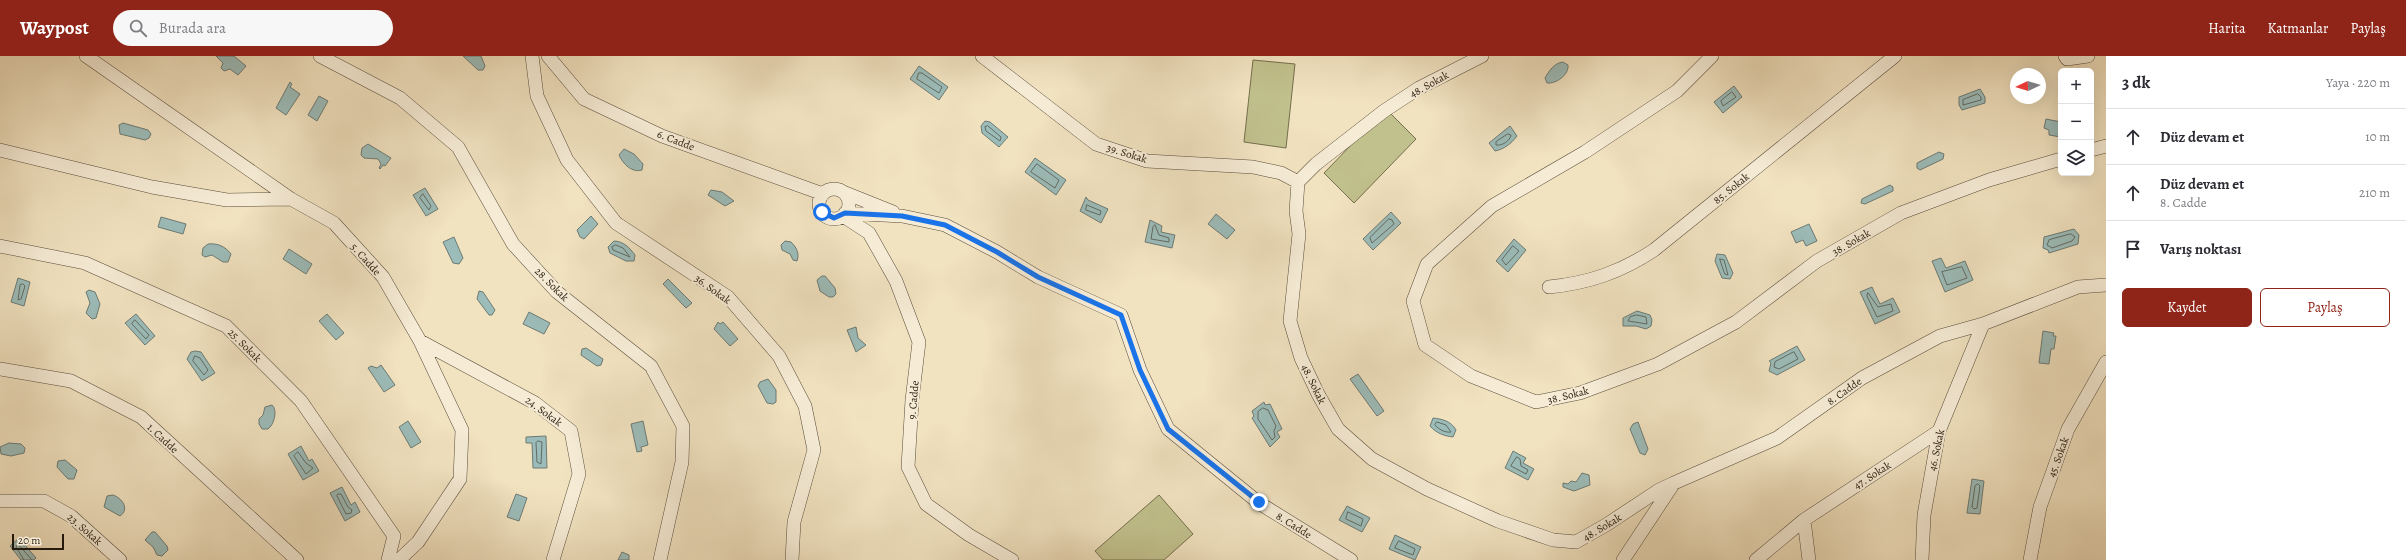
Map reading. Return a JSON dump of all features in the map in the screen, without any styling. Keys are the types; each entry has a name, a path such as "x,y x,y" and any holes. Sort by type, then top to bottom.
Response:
{"street":[{"name":"5. Cadde","path":"86,56 291,198 334,223 383,277 420,340 462,430 460,479 418,542 399,560"},
{"name":"28. Sokak","path":"320,56 400,98 458,147 513,244 557,292 651,366 683,426 682,462 660,560"},
{"name":"36. Sokak","path":"532,56 537,96 567,160 616,224 728,297 779,356 805,406 814,450 794,522 792,560"},
{"name":"6. Cadde","path":"548,56 584,99 662,136 823,194"},
{"name":"39. Sokak","path":"982,56 1096,144 1147,161 1253,167 1281,173 1298,182"},
{"name":"48. Sokak","path":"1482,56 1419,88 1384,111 1316,164 1298,182 1296,211 1299,234 1290,321 1302,358 1318,394 1338,429 1372,459 1427,489 1498,521 1553,540 1576,542 1606,525 1659,490 1674,483"},
{"name":"38. Sokak","path":"1712,56 1677,91 1585,152 1492,206 1427,264 1413,301 1425,345 1471,376 1536,402 1580,393 1658,364 1736,322 1817,261 1901,213 1989,180 2058,160"},
{"name":"85. Sokak","path":"1549,287 1574,284 1607,275 1634,263 1654,250 1895,56"},
{"path":"2065,56 2067,60 2088,56"},
{"path":"2094,149 2106,146"},
{"path":"0,150 152,187 228,200 291,198"},
{"path":"833,189 843,192 849,202 844,214 834,218 825,216 820,208 823,194 833,189"},
{"name":"8. Cadde","path":"843,192 902,216"},
{"name":"8. Cadde","path":"844,214 902,216 945,225 997,252 1038,277 1121,315 1140,370 1168,429 1259,502 1351,560"},
{"name":"9. Cadde","path":"844,214 869,233 896,281 920,342 912,400 908,467 926,504 969,536 1012,560"},
{"name":"25. Sokak","path":"0,246 85,263 226,326 301,401 394,536 388,560"},
{"name":"8. Cadde","path":"1674,483 1777,438 1862,378 1940,336 1984,324 2078,287 2106,285"},
{"name":"46. Sokak","path":"1922,560 1924,515 1939,431 1984,324"},
{"name":"24. Sokak","path":"420,340 535,403 571,431 579,474 553,560"},
{"name":"45. Sokak","path":"2030,560 2040,507 2068,429 2106,362"},
{"name":"1. Cadde","path":"0,369 71,381 141,417 297,560"},
{"name":"47. Sokak","path":"1756,560 1804,520 1939,431"},
{"path":"1623,560 1674,483"},
{"name":"23. Sokak","path":"0,501 44,501 71,516 120,560"},
{"path":"1804,520 1809,560"}],"green space":[{"path":"1253,60 1295,64 1286,148 1244,142"},
{"path":"1386,109 1416,139 1354,203 1324,173"},
{"path":"1159,495 1193,534 1164,560 1103,560 1095,551"}],"water":[{"path":"216,56 234,56 246,66 238,75 230,69 224,71 221,68 223,63"},
{"path":"463,56 481,56 485,66 483,70 478,70"},
{"path":"1563,62 1568,65 1568,69 1564,75 1554,82 1547,83 1545,78 1550,70 1557,64"},
{"path":"919,66 948,87 939,100 910,79"},
{"path":"290,82 292,84 290,87 300,94 286,115 276,108"},
{"path":"1734,86 1742,97 1723,113 1714,102"},
{"path":"1980,89 1985,97 1985,103 1962,110 1959,105 1959,97"},
{"path":"319,96 328,101 317,121 308,115"},
{"path":"2046,119 2058,121 2058,136 2049,135 2049,130 2044,128"},
{"path":"985,121 990,122 1008,137 999,147 982,133 981,126"},
{"path":"123,123 148,130 151,134 149,138 145,140 120,134 119,125"},
{"path":"1510,126 1517,136 1507,146 1495,151 1489,143"},
{"path":"368,144 391,158 385,166 383,165 380,169 381,164 378,159 364,158 361,155 362,148"},
{"path":"624,149 634,154 643,164 642,170 638,171 631,169 623,162 619,155"},
{"path":"1939,152 1944,154 1943,159 1920,170 1917,168 1917,163"},
{"path":"1035,158 1066,180 1056,195 1025,172"},
{"path":"1890,185 1893,187 1893,191 1865,204 1861,203 1862,199"},
{"path":"425,188 438,209 426,216 413,195"},
{"path":"711,190 722,192 734,201 725,206 708,195"},
{"path":"1086,197 1088,200 1108,209 1101,223 1080,211"},
{"path":"1391,212 1401,223 1373,250 1363,239"},
{"path":"1216,214 1235,230 1227,239 1208,224"},
{"path":"591,216 598,224 584,239 580,237 577,230"},
{"path":"161,217 186,224 183,234 158,227"},
{"path":"1150,220 1162,226 1161,232 1175,235 1172,248 1145,242"},
{"path":"1809,224 1817,241 1806,246 1803,240 1796,243 1791,232"},
{"path":"2074,229 2079,235 2078,244 2049,253 2048,250 2043,248 2044,237"},
{"path":"454,237 463,258 459,264 453,263 443,242"},
{"path":"1514,239 1526,250 1508,272 1496,261"},
{"path":"614,241 620,242 629,247 635,255 634,261 626,261 610,253 608,247"},
{"path":"785,241 791,242 796,248 798,253 797,261 793,260 790,254 782,250 781,245"},
{"path":"208,244 215,244 226,249 231,254 228,262 223,262 212,255 205,257 202,255 203,248"},
{"path":"289,249 312,264 306,274 283,259"},
{"path":"1717,254 1725,255 1733,273 1730,279 1722,278 1715,261"},
{"path":"1941,258 1946,268 1965,261 1973,280 1945,292 1932,261"},
{"path":"822,276 825,276 835,288 836,294 833,297 829,297 820,291 817,280"},
{"path":"18,278 30,282 24,306 11,302"},
{"path":"668,279 692,303 686,308 663,284"},
{"path":"1872,287 1880,304 1893,298 1900,312 1875,324 1860,292"},
{"path":"89,290 95,292 100,304 96,318 92,319 86,313 90,303 86,292"},
{"path":"479,291 483,292 495,310 492,315 489,315 477,299"},
{"path":"1637,311 1650,315 1652,320 1651,326 1646,329 1636,326 1623,326 1623,318"},
{"path":"529,312 550,323 544,334 523,324"},
{"path":"136,314 155,336 145,345 125,323"},
{"path":"327,314 344,333 336,340 319,321"},
{"path":"718,322 720,324 723,322 738,339 730,346 714,329"},
{"path":"856,327 858,338 866,345 856,352 847,330"},
{"path":"2043,331 2054,333 2053,336 2056,336 2054,349 2051,349 2049,364 2039,363"},
{"path":"1797,346 1805,360 1777,375 1769,371 1771,363 1769,361"},
{"path":"586,348 603,359 601,365 597,366 581,355 582,349"},
{"path":"191,352 201,352 215,373 202,381 187,359"},
{"path":"381,365 395,385 384,392 368,368 371,366 377,368"},
{"path":"1358,374 1384,411 1377,416 1350,379"},
{"path":"768,379 776,390 776,402 773,404 767,403 758,386 760,382"},
{"path":"1264,402 1265,405 1270,404 1282,429 1277,432 1280,437 1270,447 1252,418 1254,416 1252,411"},
{"path":"272,405 275,410 273,421 268,429 262,429 259,424 259,419 263,415 265,407"},
{"path":"1433,418 1452,424 1456,430 1453,437 1440,434 1435,431 1430,426"},
{"path":"408,421 421,442 411,448 399,427"},
{"path":"643,421 648,445 641,447 642,451 637,452 631,424"},
{"path":"1638,422 1648,449 1645,455 1640,453 1630,429 1633,424"},
{"path":"546,436 547,468 533,468 532,443 526,443 526,437"},
{"path":"9,443 21,444 25,448 24,453 11,456 1,454 0,447"},
{"path":"301,446 309,461 312,459 319,471 303,480 288,454"},
{"path":"1513,451 1526,458 1523,463 1534,469 1528,480 1505,468"},
{"path":"65,460 77,470 74,479 68,479 57,467 58,461"},
{"path":"1582,473 1589,475 1590,485 1574,491 1563,487 1563,483 1568,484 1571,481 1576,482"},
{"path":"1972,479 1984,481 1980,514 1967,513"},
{"path":"342,487 351,505 355,502 360,512 345,521 330,493"},
{"path":"516,494 527,498 519,521 507,517"},
{"path":"113,495 122,501 125,507 120,516 104,507 107,496"},
{"path":"1347,506 1370,518 1362,532 1339,520"},
{"path":"152,532 155,532 167,546 168,550 162,556 157,555 153,547 145,540"},
{"path":"1395,535 1421,547 1415,560 1389,549"},
{"path":"19,538 36,558 34,560 21,560 10,546"},
{"path":"622,552 629,555 629,560 618,560"}],"route":[{"path":"822,212 829,218 839,218 845,213 902,216 945,225 997,252 1038,277 1121,315 1140,370 1168,429 1259,502"}]}
